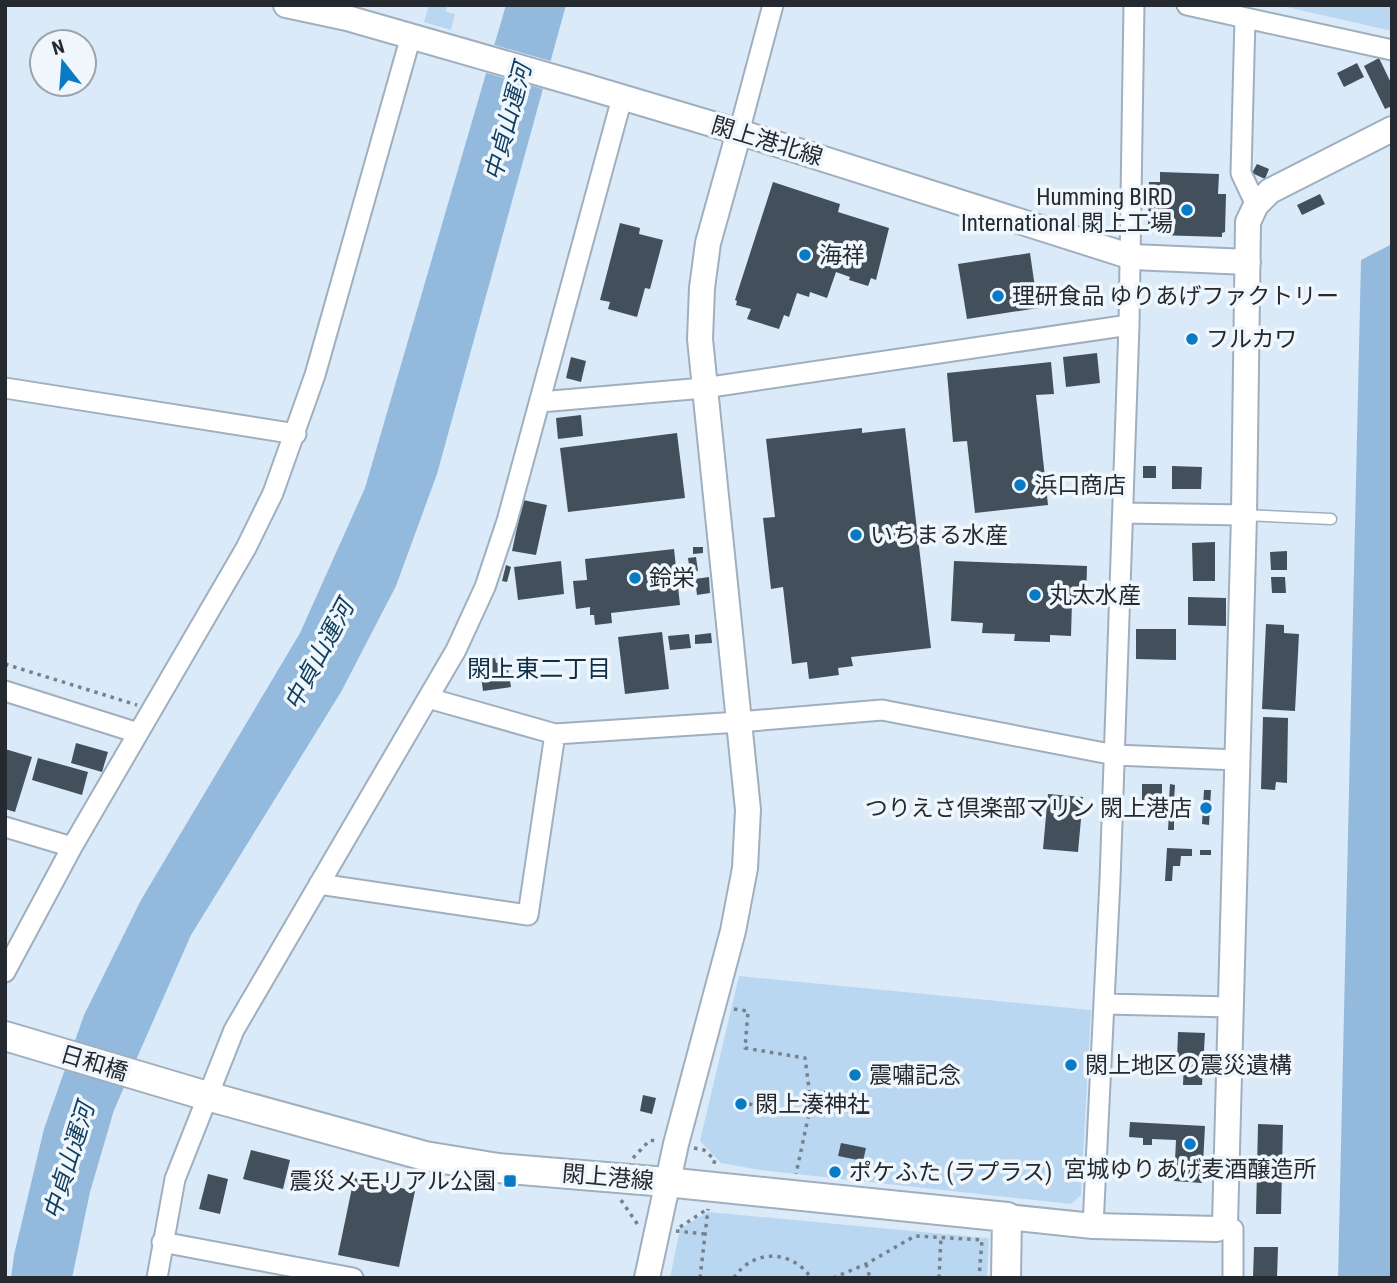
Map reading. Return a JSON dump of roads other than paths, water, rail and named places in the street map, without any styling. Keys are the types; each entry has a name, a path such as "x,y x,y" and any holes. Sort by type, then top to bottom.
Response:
{"main road":[{"name":"日和橋","path":"18,1040 157,1082"},
{"name":"閖上港線","path":"157,1082 425,1156 498,1168 666,1182 1007,1217"},
{"path":"1006,1278 1007,1217"}],"street":[{"name":"閖上港北線","path":"286,5 347,18 452,47 739,132 1132,257 1248,262"},
{"path":"647,1278 666,1182 733,931 744,868 748,810 700,339 708,243 773,5"},
{"path":"1093,1226 1105,1004 1132,257 1134,5"},
{"path":"1186,5 1392,50"},
{"path":"1245,18 1241,173 1256,205"},
{"path":"5,972 72,848 246,548 273,493 316,375 411,36"},
{"path":"158,1278 162,1242 175,1179 233,1030 456,650 485,587 507,521 622,98"},
{"path":"1225,1224 1244,515 1248,222 1256,205 1270,191 1392,129"},
{"path":"540,402 704,388 1129,325"},
{"path":"5,388 296,434"},
{"path":"1123,513 1244,515"},
{"path":"5,691 138,733"},
{"path":"428,698 555,734 882,710 1115,755 1237,760"},
{"path":"319,884 528,915 555,734"},
{"path":"5,827 72,848"},
{"path":"1105,1004 1231,1007"},
{"path":"1007,1217 1093,1226 1217,1229 1225,1224"},
{"path":"1225,1224 1234,1228 1233,1278"},
{"path":"162,1242 353,1278"}],"lane":[{"path":"1244,515 1331,519"}],"water":[{"name":"中貞山運河","path":"506,5 566,5 437,474 396,586 341,692 191,935 114,1110 90,1192 72,1278 11,1278 44,1129 84,1015 141,900 300,633 365,488"},
{"path":"1392,244 1392,1278 1338,1278 1361,260"}],"place":[{"name":"Humming BIRD International 閖上工場","path":"1187,210"},
{"name":"海祥","path":"805,255"},
{"name":"理研食品 ゆりあげファクトリー","path":"998,296"},
{"name":"フルカワ","path":"1192,339"},
{"name":"浜口商店","path":"1020,485"},
{"name":"いちまる水産","path":"856,535"},
{"name":"鈴栄","path":"635,578"},
{"name":"丸太水産","path":"1035,595"},
{"name":"つりえさ倶楽部マリン 閖上港店","path":"1206,808"},
{"name":"閖上地区の震災遺構","path":"1071,1065"},
{"name":"震嘯記念","path":"855,1075"},
{"name":"閖上湊神社","path":"741,1104"},
{"name":"宮城ゆりあげ麦酒醸造所","path":"1190,1144"},
{"name":"ポケふた (ラプラス)","path":"835,1172"},
{"name":"震災メモリアル公園","path":"510,1181"}],"district":[{"name":"閖上東二丁目","path":"539,669"}]}
